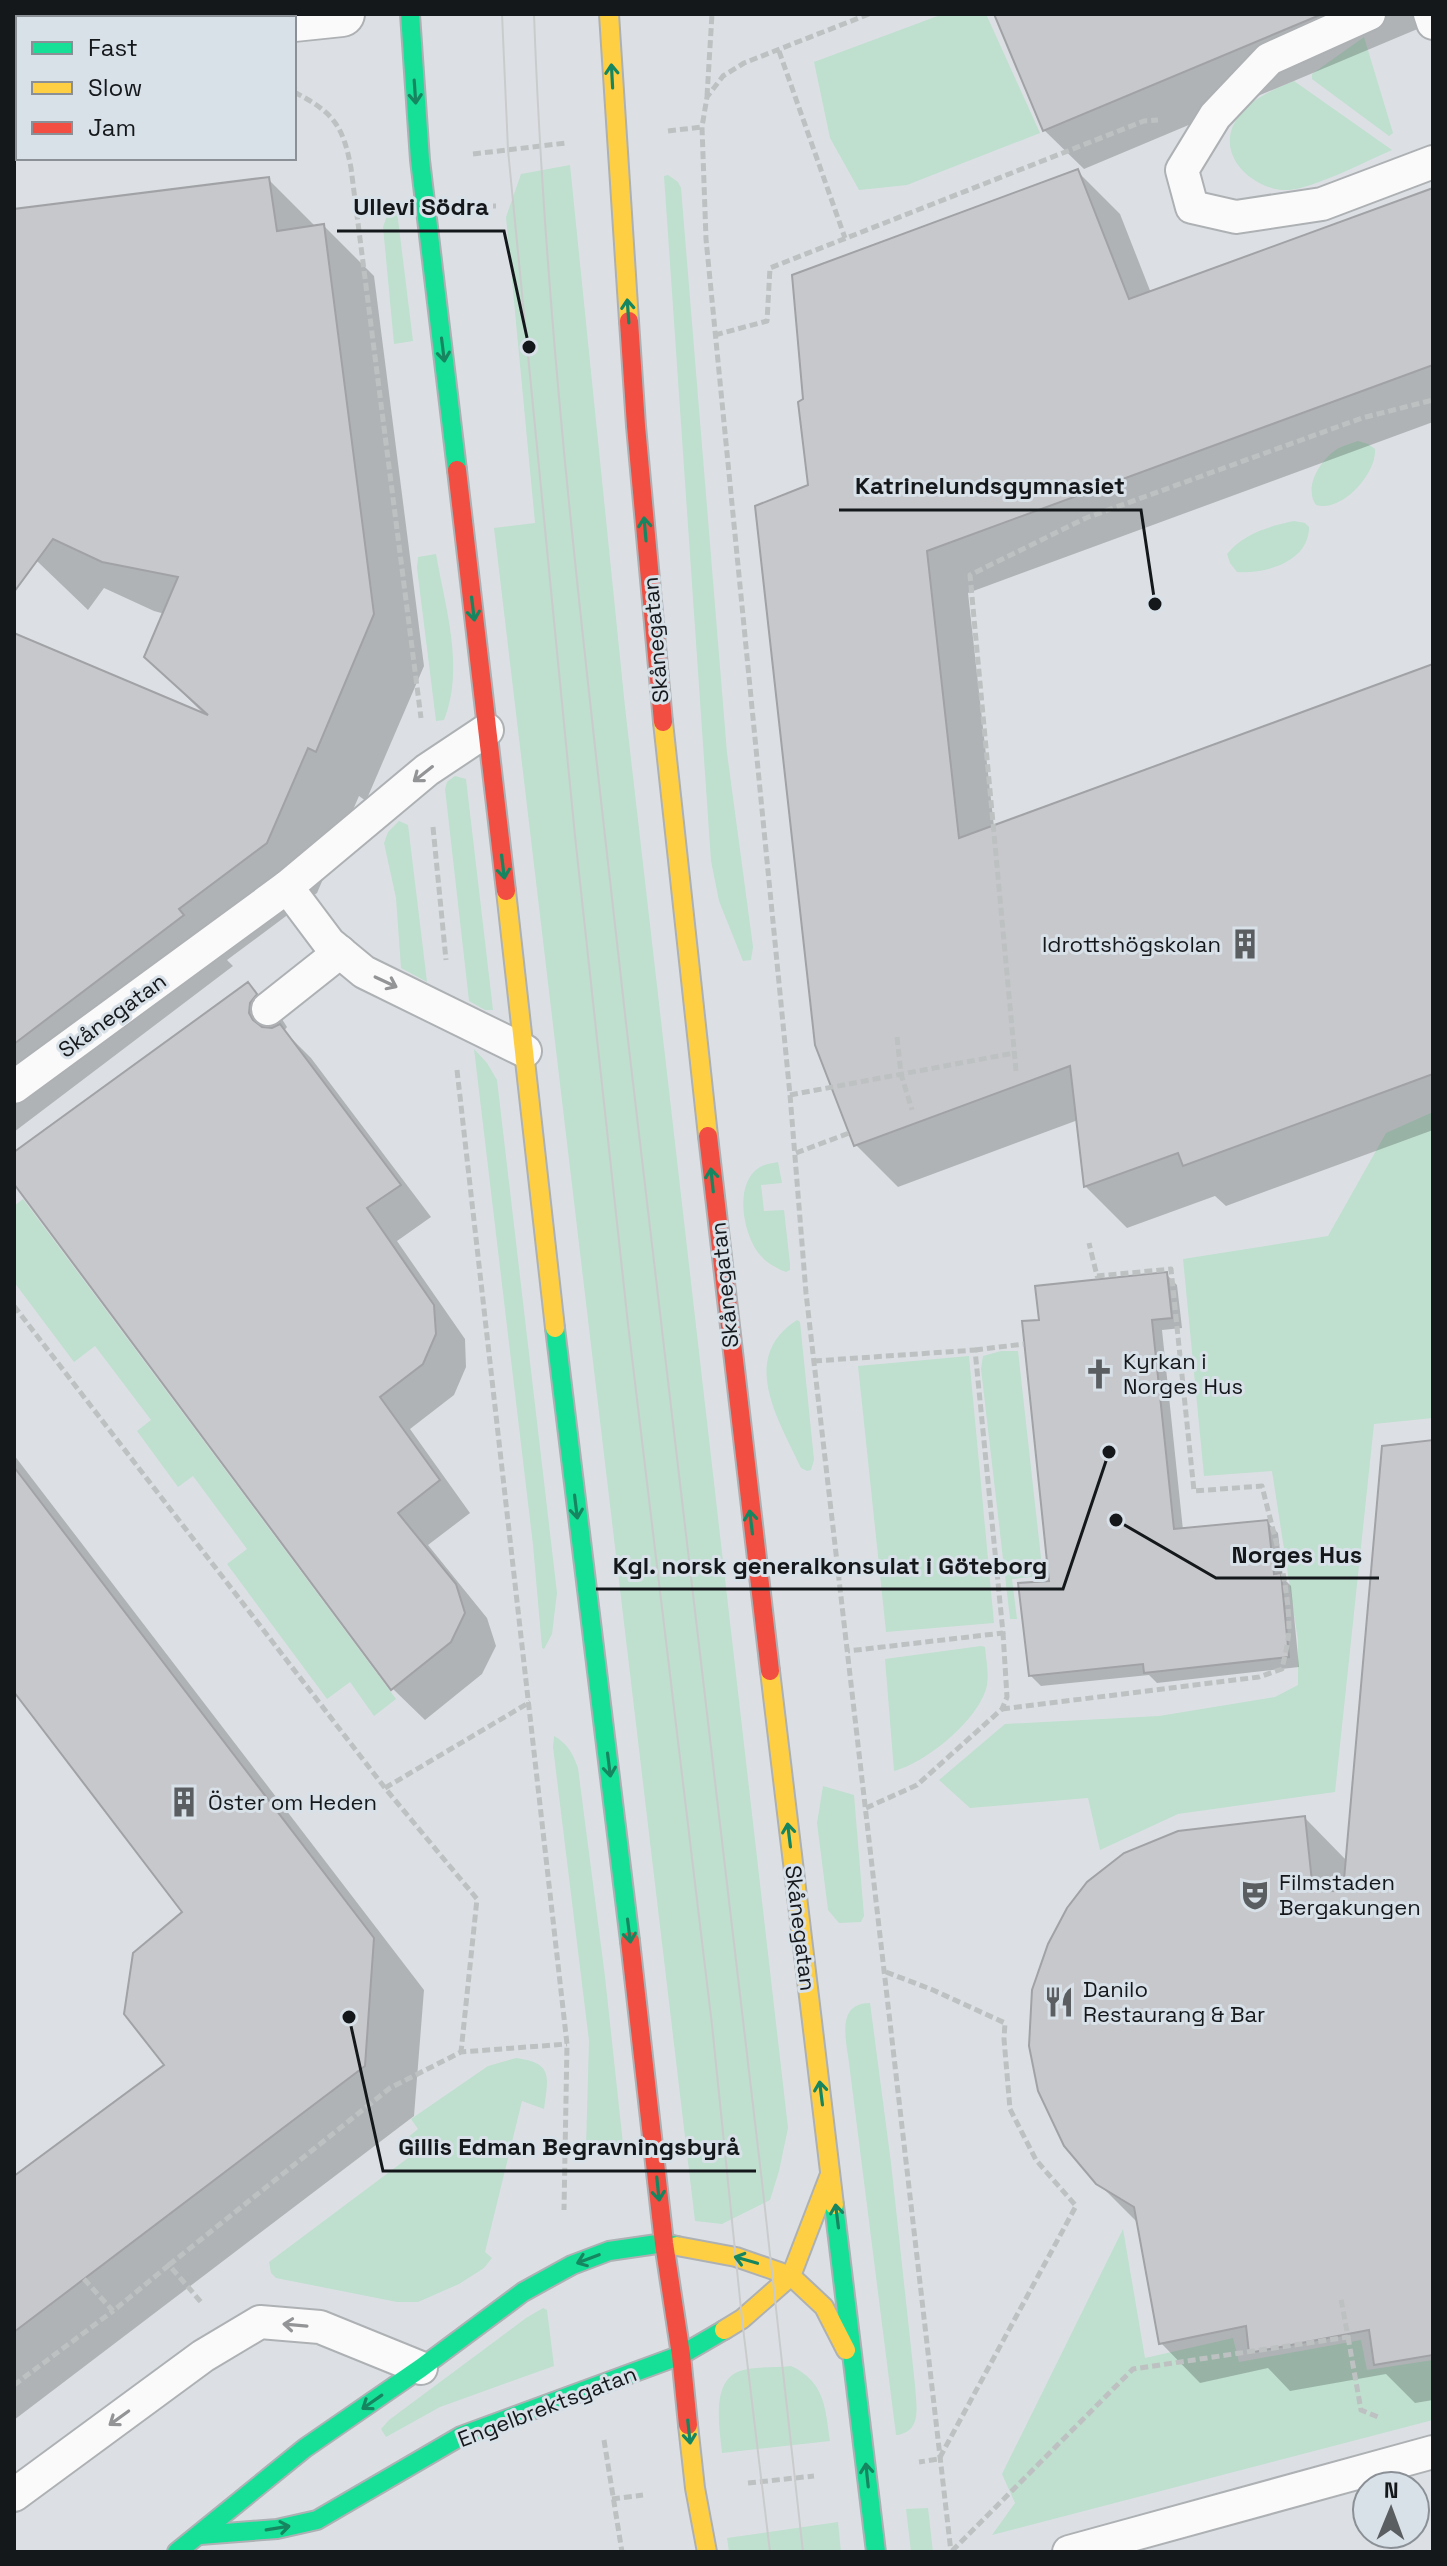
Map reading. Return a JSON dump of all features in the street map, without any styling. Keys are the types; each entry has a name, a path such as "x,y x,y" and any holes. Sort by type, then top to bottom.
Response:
{"main road":[{"path":"410,14 420,160 525,1051 566,1430 618,1840 664,2243 681,2355 695,2488 707,2552"},
{"name":"Skånegatan","path":"609,14 636,426 661,706 725,1299 876,2552"},
{"name":"Engelbrektsgatan","path":"198,2546 317,2520 461,2436 681,2355 742,2319 791,2276 831,2171"},
{"name":"Engelbrektsgatan","path":"198,2546 305,2448 421,2368 523,2292 572,2265 609,2251 664,2243 736,2257 791,2276 824,2307 855,2369"}],"street":[{"path":"296,19 342,14"}],"lane":[{"path":"1369,14 1269,59 1215,116 1182,170 1192,207 1236,217 1322,204 1433,162"},
{"path":"1430,14 1433,23"},
{"name":"Skånegatan","path":"14,1087 287,887 427,770 487,730"},
{"path":"287,887 329,943 364,972 525,1051"},
{"path":"268,1009 340,952"},
{"path":"14,2495 203,2356 260,2322 320,2327 421,2368"},
{"path":"1069,2552 1428,2454"}],"path":[{"path":"712,14 702,127 706,239 715,335 814,1361 951,2552"},
{"path":"707,97 723,76 744,63 869,14"},
{"path":"779,51 845,238"},
{"path":"296,93 323,110 339,126 351,168 427,770 451,1014 567,2044 564,2212 572,2265"},
{"path":"715,335 767,321 770,268 1144,121 1215,116"},
{"path":"351,168 702,127"},
{"path":"1016,1071 970,575 1086,518 1362,418 1433,400"},
{"path":"897,1037 901,1074 912,1110"},
{"path":"790,1095 1014,1053"},
{"path":"796,1153 849,1133"},
{"path":"1002,1709 1259,1677 1282,1669 1286,1650 1289,1628 1284,1574 1262,1486 1194,1491 1171,1269 1097,1276 1089,1243"},
{"path":"14,1306 385,1788 477,1899 461,2052"},
{"path":"814,1361 1024,1344"},
{"path":"866,1808 917,1785 1002,1709 1007,1697 975,1350"},
{"path":"848,1651 1003,1633"},
{"path":"385,1788 530,1702"},
{"path":"886,1972 1005,2023 1010,2109 1036,2160 1076,2206 939,2459"},
{"path":"14,2385 113,2311 390,2088 461,2052 567,2044"},
{"path":"169,2265 233,2339"},
{"path":"84,2279 113,2311"},
{"path":"1341,2299 1361,2410 1418,2434 1428,2454"},
{"path":"951,2552 1133,2369 1348,2337"},
{"path":"596,2385 622,2552"},
{"path":"612,2499 939,2459"}],"green space":[{"path":"943,14 986,14 1040,133 907,185 859,190 830,138 814,62"},
{"path":"1364,37 1393,133 1389,136 1312,79 1312,74"},
{"path":"1294,81 1392,150 1300,188 1276,189 1252,179 1242,170 1230,148 1230,135 1235,122 1253,102"},
{"path":"570,165 625,707 788,2128 770,2200 722,2224 695,2221 494,528 535,523 506,217 521,174"},
{"path":"668,175 681,188 727,753 753,947 751,960 743,961 719,901 711,861 664,176"},
{"path":"396,203 413,341 394,344 383,227 391,204"},
{"path":"1358,441 1375,449 1374,459 1364,479 1347,497 1336,503 1316,505 1312,490 1320,466 1339,448"},
{"path":"1294,521 1309,527 1302,549 1294,557 1260,571 1237,572 1230,563 1227,554 1241,541 1266,528"},
{"path":"436,554 451,637 453,680 444,720 436,721 417,568 418,557"},
{"path":"455,776 466,779 493,1010 485,1010 469,1001 445,789 447,782"},
{"path":"399,821 408,825 427,982 401,968 396,898 384,843 388,832"},
{"path":"474,1049 497,1080 557,1593 552,1634 544,1649 542,1648 533,1545"},
{"path":"1433,1112 1433,1418 1374,1424 1335,1792 1178,1814 1100,1850 1088,1798 970,1808 939,1780 1005,1724 1159,1716 1275,1697 1298,1685 1298,1640 1272,1471 1204,1476 1183,1259 1328,1236 1386,1133"},
{"path":"778,1162 782,1183 761,1185 764,1211 784,1210 790,1264 790,1270 786,1272 760,1255 749,1235 744,1210 746,1185 752,1175 762,1166"},
{"path":"23,1199 396,1699 374,1716 350,1682 327,1699 227,1564 247,1549 193,1476 178,1487 137,1431 151,1420 95,1346 74,1362 14,1282 14,1206"},
{"path":"797,1320 800,1322 814,1460 811,1470 807,1471 801,1468 775,1410 767,1371 770,1352 779,1335"},
{"path":"1001,1351 1018,1351 1043,1576 1012,1579 1017,1619 1010,1619 981,1369 983,1356"},
{"path":"969,1356 994,1623 886,1632 858,1366"},
{"path":"985,1647 988,1680 974,1712 936,1749 894,1771 885,1659"},
{"path":"554,1736 569,1750 578,1768 623,2144 586,2147 589,2041"},
{"path":"823,1786 854,1795 864,1916 861,1922 839,1923 828,1910 817,1823"},
{"path":"870,2003 891,2163 916,2401 914,2423 905,2433 896,2435 845,2028 851,2010"},
{"path":"516,2058 537,2064 546,2073 544,2109 522,2101 485,2252 492,2258 484,2268 459,2284 418,2302 397,2302 276,2278 271,2273 269,2262 416,2152 407,2138 418,2129 411,2119 488,2066"},
{"path":"1123,2229 1145,2358 1233,2338 1239,2362 1361,2340 1367,2370 1433,2360 1433,2420 992,2535 1015,2503 1002,2474"},
{"path":"543,2308 547,2310 554,2366 440,2407 386,2437 381,2429 389,2420"},
{"path":"791,2366 802,2372 817,2388 830,2441 722,2453 719,2407 724,2385 731,2376 746,2369"},
{"path":"928,2508 933,2552 911,2552 906,2509"},
{"path":"838,2522 841,2552 729,2552 727,2538"}],"building":[{"path":"994,14 1320,14 1320,15 1043,131"},
{"path":"1078,169 1129,299 1433,188 1433,365 927,551 959,838 1433,664 1433,1074 1183,1166 1178,1153 1084,1187 1070,1066 854,1146 815,1045 755,506 808,485 798,402 803,399 792,275"},
{"path":"269,177 277,231 324,224 374,614 316,752 308,748 267,843 179,909 184,915 14,1044 14,633 208,715 144,657 178,577 102,562 53,539 14,592 14,209"},
{"path":"248,982 257,994 250,1003 249,1013 253,1020 262,1027 272,1028 280,1024 401,1185 367,1208 434,1305 436,1334 423,1364 380,1397 440,1480 398,1513 456,1584 465,1613 451,1642 391,1690 14,1184 14,1152"},
{"path":"1167,1272 1172,1318 1152,1320 1174,1529 1268,1520 1274,1574 1281,1573 1289,1657 1144,1673 1143,1664 1029,1676 1018,1583 1049,1581 1022,1321 1039,1320 1035,1286"},
{"name":"Filmstaden Bergakungen","path":"1433,1440 1433,2355 1374,2365 1369,2330 1249,2353 1246,2326 1159,2344 1134,2207 1096,2184 1064,2146 1038,2091 1029,2046 1032,1990 1048,1944 1067,1908 1087,1882 1124,1853 1178,1831 1305,1816 1313,1891 1343,1891 1382,1446"},
{"name":"Öster om Heden","path":"14,1467 374,1938 365,2066 14,2332 14,2176 164,2065 124,2014 133,1953 182,1912 14,1692"}],"tram line":[{"path":"502,14 508,150 575,836 628,1324 712,2025 770,2552"},
{"path":"534,14 548,267 584,645 803,2552"}],"traffic: fast":[{"path":"410,14 420,160 457,470"},
{"path":"555,1328 630,1941"},
{"path":"834,2205 876,2552"},
{"path":"177,2552 305,2448 421,2368 523,2292 572,2265 609,2251 664,2243 677,2246"},
{"path":"200,2535 277,2529 317,2520 461,2436 681,2355 724,2330"}],"traffic: slow":[{"path":"609,14 629,321"},
{"path":"663,722 708,1136"},
{"path":"506,891 555,1328"},
{"path":"770,1671 834,2205"},
{"path":"724,2330 742,2319 791,2276 829,2177"},
{"path":"677,2246 736,2257 791,2276 824,2307 846,2350"},
{"path":"688,2425 707,2552"}],"traffic: jam":[{"path":"629,321 663,722"},
{"path":"457,470 506,891"},
{"path":"708,1136 770,1671"},
{"path":"630,1941 688,2425"}],"place":[{"name":"Ullevi Södra","path":"529,347"},
{"name":"Katrinelundsgymnasiet","path":"1155,604"},
{"name":"Idrottshögskolan","path":"1245,944"},
{"name":"Kyrkan i Norges Hus","path":"1099,1374"},
{"name":"Kgl. norsk generalkonsulat i Göteborg","path":"1109,1452"},
{"name":"Norges Hus","path":"1116,1520"},
{"name":"Öster om Heden","path":"184,1802"},
{"name":"Filmstaden Bergakungen","path":"1255,1895"},
{"name":"Danilo Restaurang & Bar","path":"1059,2002"},
{"name":"Gillis Edman Begravningsbyrå","path":"349,2017"}]}
